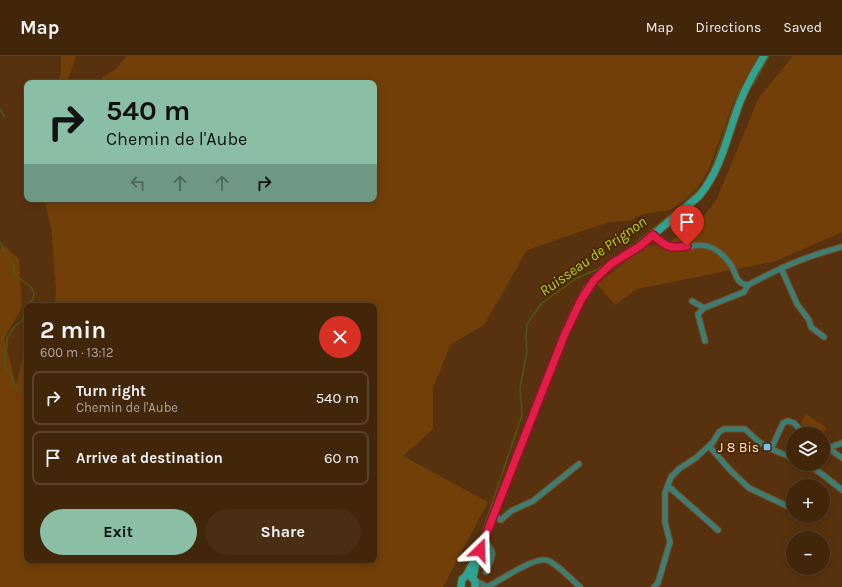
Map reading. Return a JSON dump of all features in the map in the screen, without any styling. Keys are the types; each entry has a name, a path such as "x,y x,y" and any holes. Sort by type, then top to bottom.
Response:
{"main road":[{"path":"461,587 462,579 472,580 480,550 564,336 587,289 602,271 640,246 699,196 710,182 726,145 742,97 764,56"}],"street":[{"path":"653,235 667,247 675,248 700,244 711,247 724,257 732,267 738,281 742,284 748,285"},
{"path":"705,341 698,314 704,308 744,292 748,285 781,268 816,254 842,247"},
{"path":"781,268 797,304 811,327 824,337"},
{"path":"692,302 704,308"},
{"path":"771,449 783,423 788,420 798,427"},
{"path":"654,587 658,583 670,542 665,522 665,492 671,477 679,469 697,457 709,446 719,432 724,429 745,430 758,442 786,455"},
{"path":"830,446 842,443"},
{"path":"709,446 731,471 749,488 786,506"},
{"path":"830,450 842,458"},
{"path":"494,517 501,520 511,511 533,501 579,464"},
{"path":"817,471 842,490"},
{"path":"668,486 718,530"},
{"path":"484,542 491,547 493,554 486,572"},
{"path":"472,580 488,587 523,567 539,560 548,560 580,587"}],"shaded area":[{"path":"61,56 76,56 68,80 58,80 61,74"},
{"path":"127,56 760,56 737,93 708,171 698,187 681,203 670,210 642,214 630,221 609,222 527,250 484,325 451,344 433,387 433,429 403,456 488,502 443,587 0,587 0,249 3,245 19,259 22,308 4,338 16,385 24,354 24,563 377,563 377,303 55,303 56,292 51,228 45,202 377,202 377,80 100,80 116,69"},
{"path":"793,56 842,56 842,232 776,261 637,289 615,305 597,284 646,246 657,245 662,248 704,216 715,202 721,189 758,99"},
{"path":"806,414 826,427 804,427 800,424"}],"waterway":[{"name":"Ruisseau de Prignon","path":"753,85 769,56"},
{"name":"Ruisseau de Prignon","path":"482,533 522,415 520,388 527,351 527,324 542,303 577,278 596,270 634,244 686,202 702,186 711,171 739,91 744,85"},
{"path":"0,109 5,117"},
{"path":"0,242 5,254 13,264 15,275 32,288 34,293 33,299 30,303"},
{"path":"24,315 22,321 14,327 7,338 7,348 4,359 5,366 12,377 15,386 24,393"}],"place":[{"name":"J 8 Bis","path":"767,447"}],"route":[{"path":"480,550 564,336 587,289 611,264 640,246 653,235 667,247 675,248 687,246"}]}
